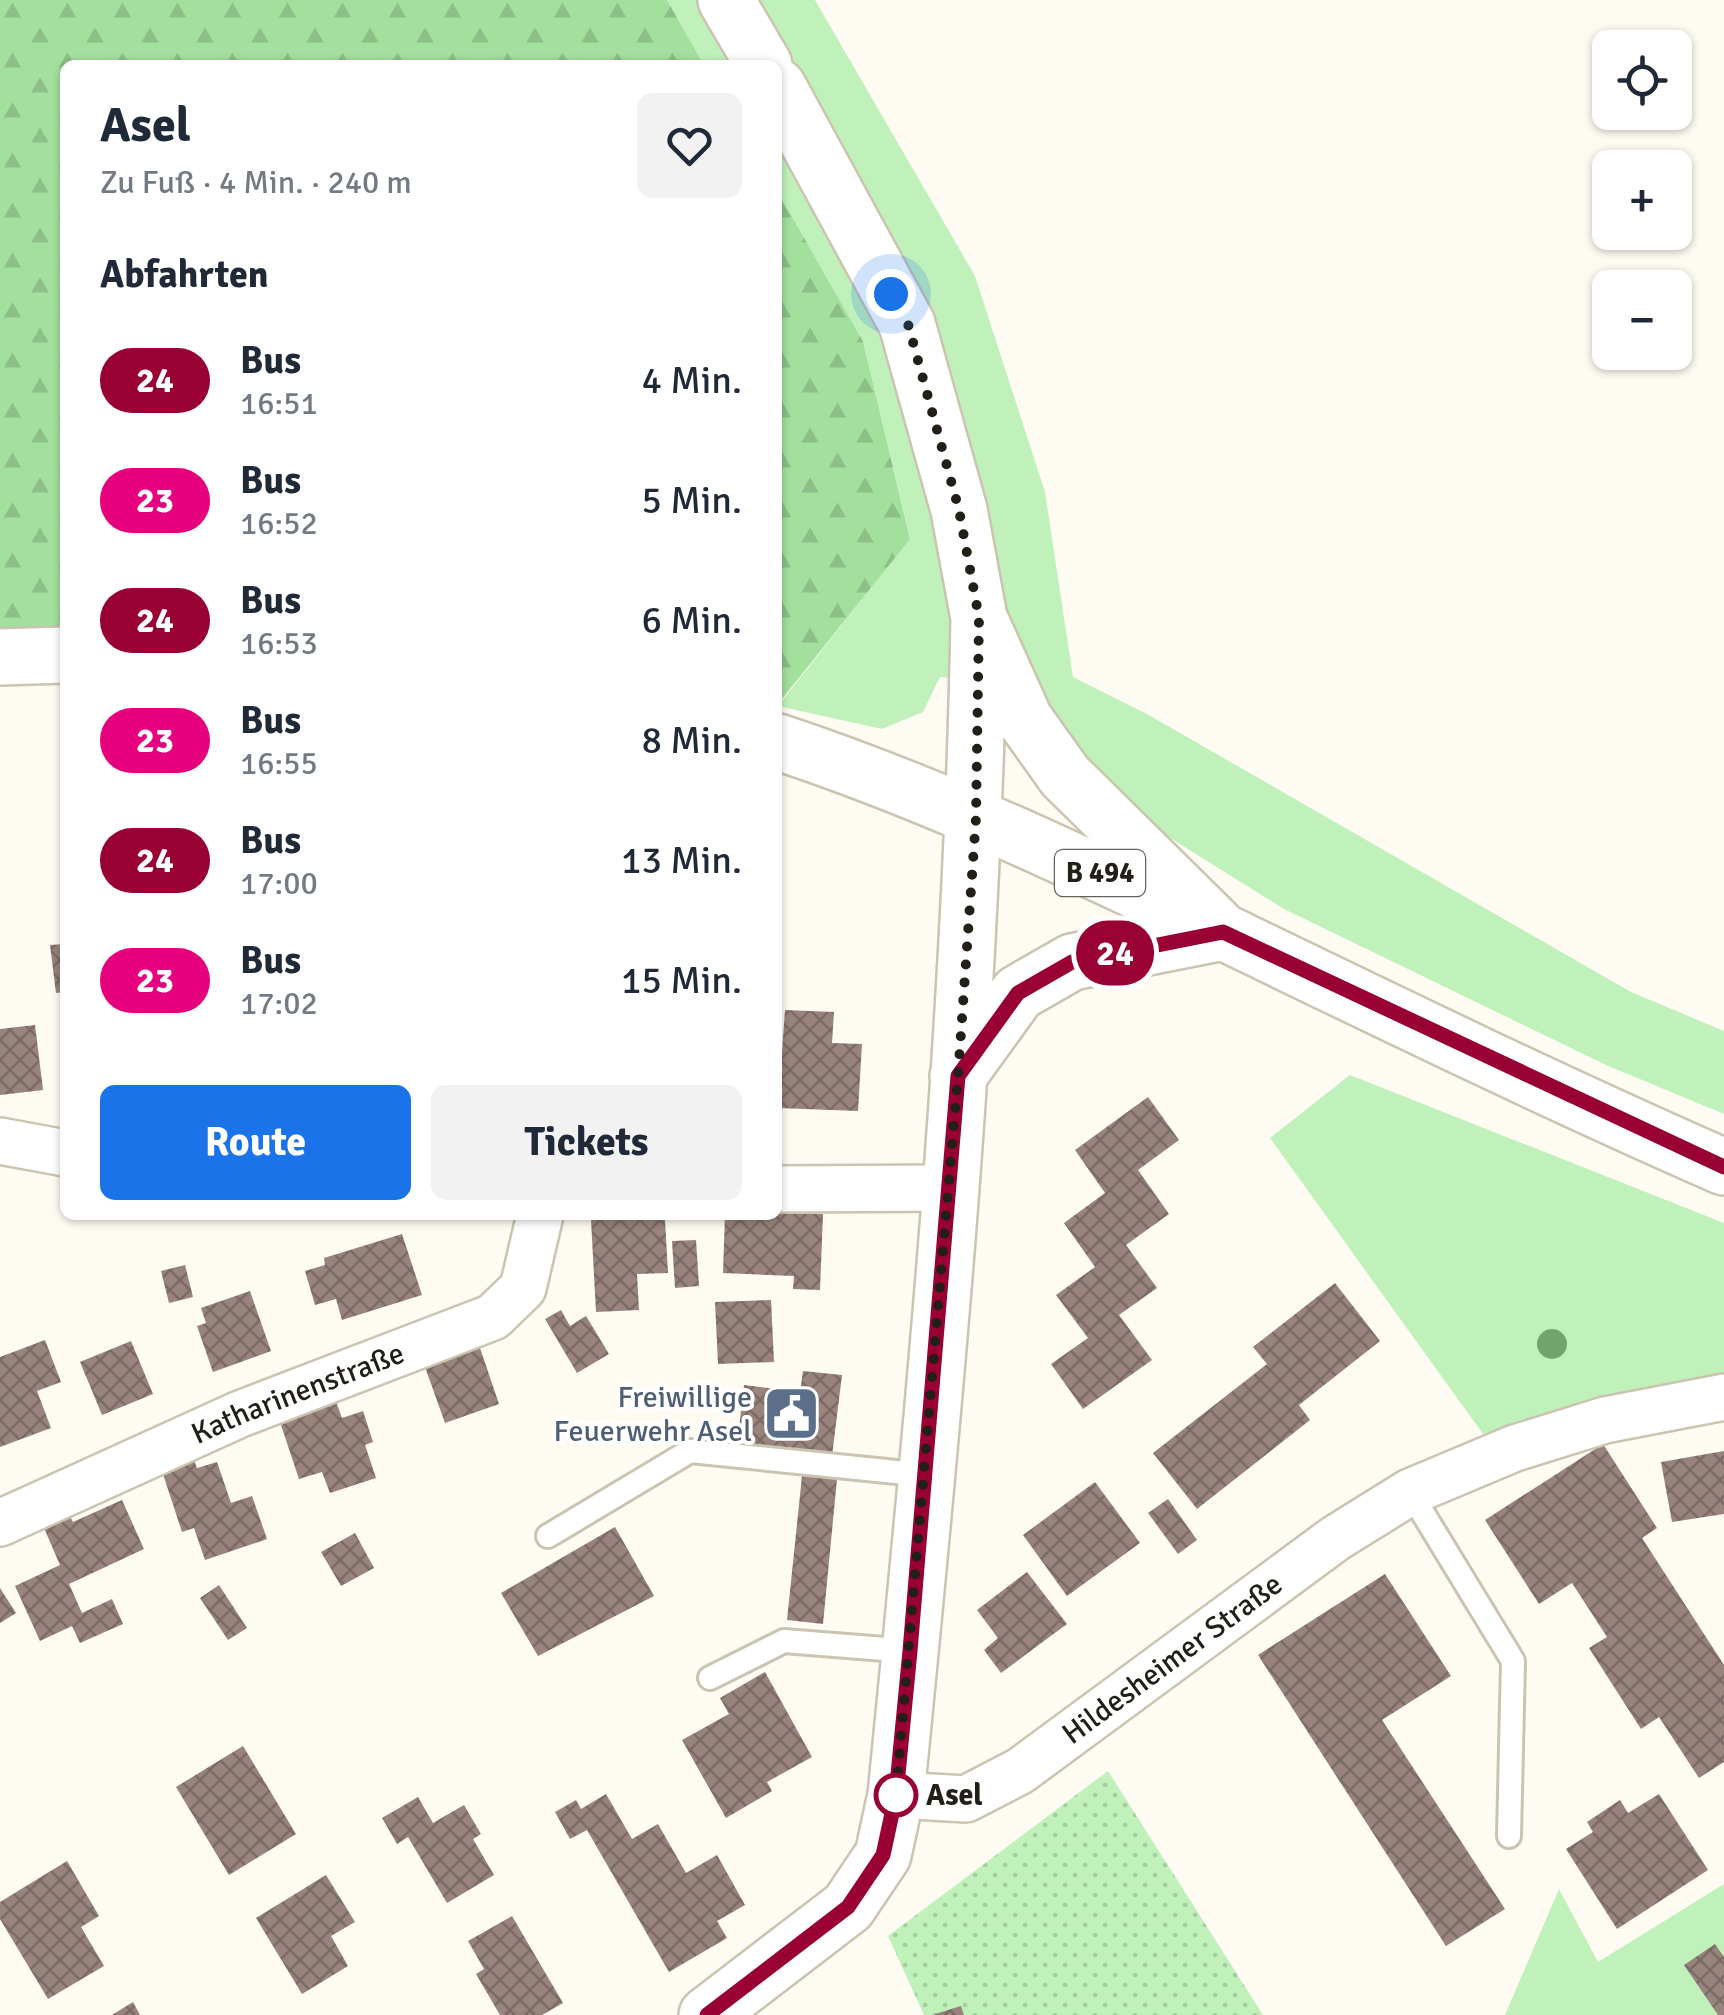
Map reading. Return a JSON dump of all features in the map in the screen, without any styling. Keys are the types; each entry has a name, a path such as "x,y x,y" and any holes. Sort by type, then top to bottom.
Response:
{"street":[{"path":"726,0 761,60"},
{"path":"707,2015 848,1907 883,1855 896,1795 926,1476 976,818 979,618 959,510 908,324 782,94"},
{"path":"979,618 1025,720 1065,776 1223,932"},
{"path":"0,657 60,655"},
{"name":"B 494","path":"782,744 976,818 1724,1167"},
{"path":"958,1076 1018,993 1072,962 1223,932"},
{"path":"0,1141 60,1152"},
{"path":"782,1189 949,1188"},
{"name":"Katharinenstraße","path":"0,1523 240,1414 493,1317 523,1288 539,1220"},
{"name":"Hildesheimer Straße","path":"896,1795 966,1799 1020,1771 1336,1538 1410,1492 1515,1448 1605,1420 1724,1397"}],"lane":[{"path":"548,1536 690,1451 926,1476"},
{"path":"1410,1492 1513,1662 1509,1836"},
{"path":"710,1678 784,1640 910,1651"}],"green space":[{"path":"0,0 667,0 701,60 60,60 60,681 0,683"},
{"path":"667,0 815,0 975,276 1045,492 1073,677 1147,714 1631,992 1724,1031 1724,1114 1606,1065 1284,909 1143,821 1072,760 1024,686 940,677 923,712 882,729 782,707 782,701 910,538 863,341 782,199 782,60 701,60"},
{"path":"782,199 863,341 910,539 782,699"},
{"path":"1350,1075 1724,1223 1724,1381 1609,1396 1483,1434 1270,1138"},
{"path":"1108,1771 1263,2015 924,2015 888,1936"},
{"path":"1724,1884 1724,2015 1505,2015 1559,1889 1598,1962"}],"building":[{"path":"60,944 60,993 56,993 50,945"},
{"path":"785,1010 834,1012 832,1043 862,1044 858,1111 782,1108"},
{"path":"35,1025 43,1090 0,1095 0,1029"},
{"path":"1148,1097 1179,1140 1138,1170 1169,1214 1126,1245 1157,1288 1119,1315 1152,1360 1083,1409 1051,1364 1088,1338 1056,1295 1095,1267 1064,1223 1105,1193 1075,1150"},
{"path":"782,1213 823,1214 820,1290 793,1289 794,1276 723,1273 725,1220 782,1220"},
{"path":"591,1220 665,1220 668,1273 637,1274 639,1310 596,1312"},
{"path":"402,1234 422,1295 342,1320 336,1299 315,1305 305,1271 325,1265 324,1258"},
{"path":"696,1240 699,1286 675,1288 672,1241"},
{"path":"185,1265 193,1297 169,1303 161,1271"},
{"path":"1335,1283 1380,1341 1299,1405 1310,1420 1197,1509 1153,1453 1267,1364 1253,1347"},
{"path":"250,1291 271,1351 213,1372 197,1326 206,1323 201,1308"},
{"path":"771,1300 774,1362 718,1364 715,1302"},
{"path":"561,1310 570,1326 586,1316 609,1354 577,1373 545,1319"},
{"path":"45,1340 61,1382 37,1391 51,1428 0,1447 0,1357"},
{"path":"131,1341 153,1394 102,1415 80,1362"},
{"path":"480,1348 499,1404 445,1423 425,1367"},
{"path":"803,1371 842,1375 832,1456 737,1445 744,1385 800,1392"},
{"path":"334,1396 342,1418 363,1411 373,1442 365,1445 376,1478 330,1493 322,1472 299,1479 278,1416"},
{"path":"1603,1444 1657,1528 1642,1538 1724,1665 1724,1762 1699,1778 1659,1717 1641,1729 1589,1648 1607,1637 1572,1583 1539,1604 1485,1520"},
{"path":"1724,1451 1724,1514 1672,1522 1661,1462"},
{"path":"194,1460 197,1468 217,1462 231,1503 252,1496 267,1539 205,1560 194,1528 182,1532 162,1471"},
{"path":"802,1476 837,1479 823,1624 787,1620"},
{"path":"1095,1482 1140,1543 1067,1596 1023,1535"},
{"path":"1168,1499 1197,1540 1178,1554 1148,1513"},
{"path":"122,1500 144,1549 69,1584 82,1613 112,1599 123,1624 80,1643 72,1626 40,1641 15,1586 60,1565 44,1528 70,1516 73,1522"},
{"path":"615,1527 654,1596 538,1656 501,1593"},
{"path":"355,1533 374,1568 341,1586 321,1552"},
{"path":"1027,1572 1067,1624 1001,1673 984,1650 998,1638 977,1610"},
{"path":"1385,1574 1451,1676 1382,1720 1505,1909 1446,1946 1258,1655"},
{"path":"219,1585 247,1628 228,1640 200,1598"},
{"path":"0,1588 16,1613 0,1623"},
{"path":"765,1672 812,1757 767,1782 772,1791 726,1818 682,1740 729,1714 720,1698"},
{"path":"243,1746 296,1834 229,1875 176,1787"},
{"path":"606,1794 632,1839 658,1824 686,1873 717,1855 745,1905 717,1921 727,1938 669,1972 587,1830 570,1839 555,1812 576,1800 581,1809"},
{"path":"1659,1794 1708,1870 1617,1929 1566,1849 1593,1832 1587,1822 1620,1800 1628,1813"},
{"path":"418,1797 433,1823 464,1805 481,1834 473,1839 494,1875 447,1903 408,1837 397,1844 382,1818"},
{"path":"67,1861 99,1916 81,1927 104,1966 48,1999 0,1919 0,1902"},
{"path":"326,1875 355,1922 331,1936 348,1966 302,1994 256,1918"},
{"path":"512,1916 563,2003 542,2015 500,2015 476,1974 484,1969 468,1941"},
{"path":"1715,1944 1724,1957 1724,2015 1718,2015 1684,1965"},
{"path":"133,2002 140,2015 112,2015"},
{"path":"961,2006 964,2015 935,2015 935,2014"}],"bus line":[{"name":"24","path":"707,2015 848,1907 883,1855 896,1795 910,1651 958,1076 1018,993 1072,962 1223,932 1588,1107 1724,1167"}],"place":[{"name":"Freiwillige Feuerwehr Asel","path":"791,1414"},
{"name":"Asel","path":"896,1795"}],"route":[{"path":"891,294 908,324 959,510 979,618 976,818 958,1076 896,1795"}]}
